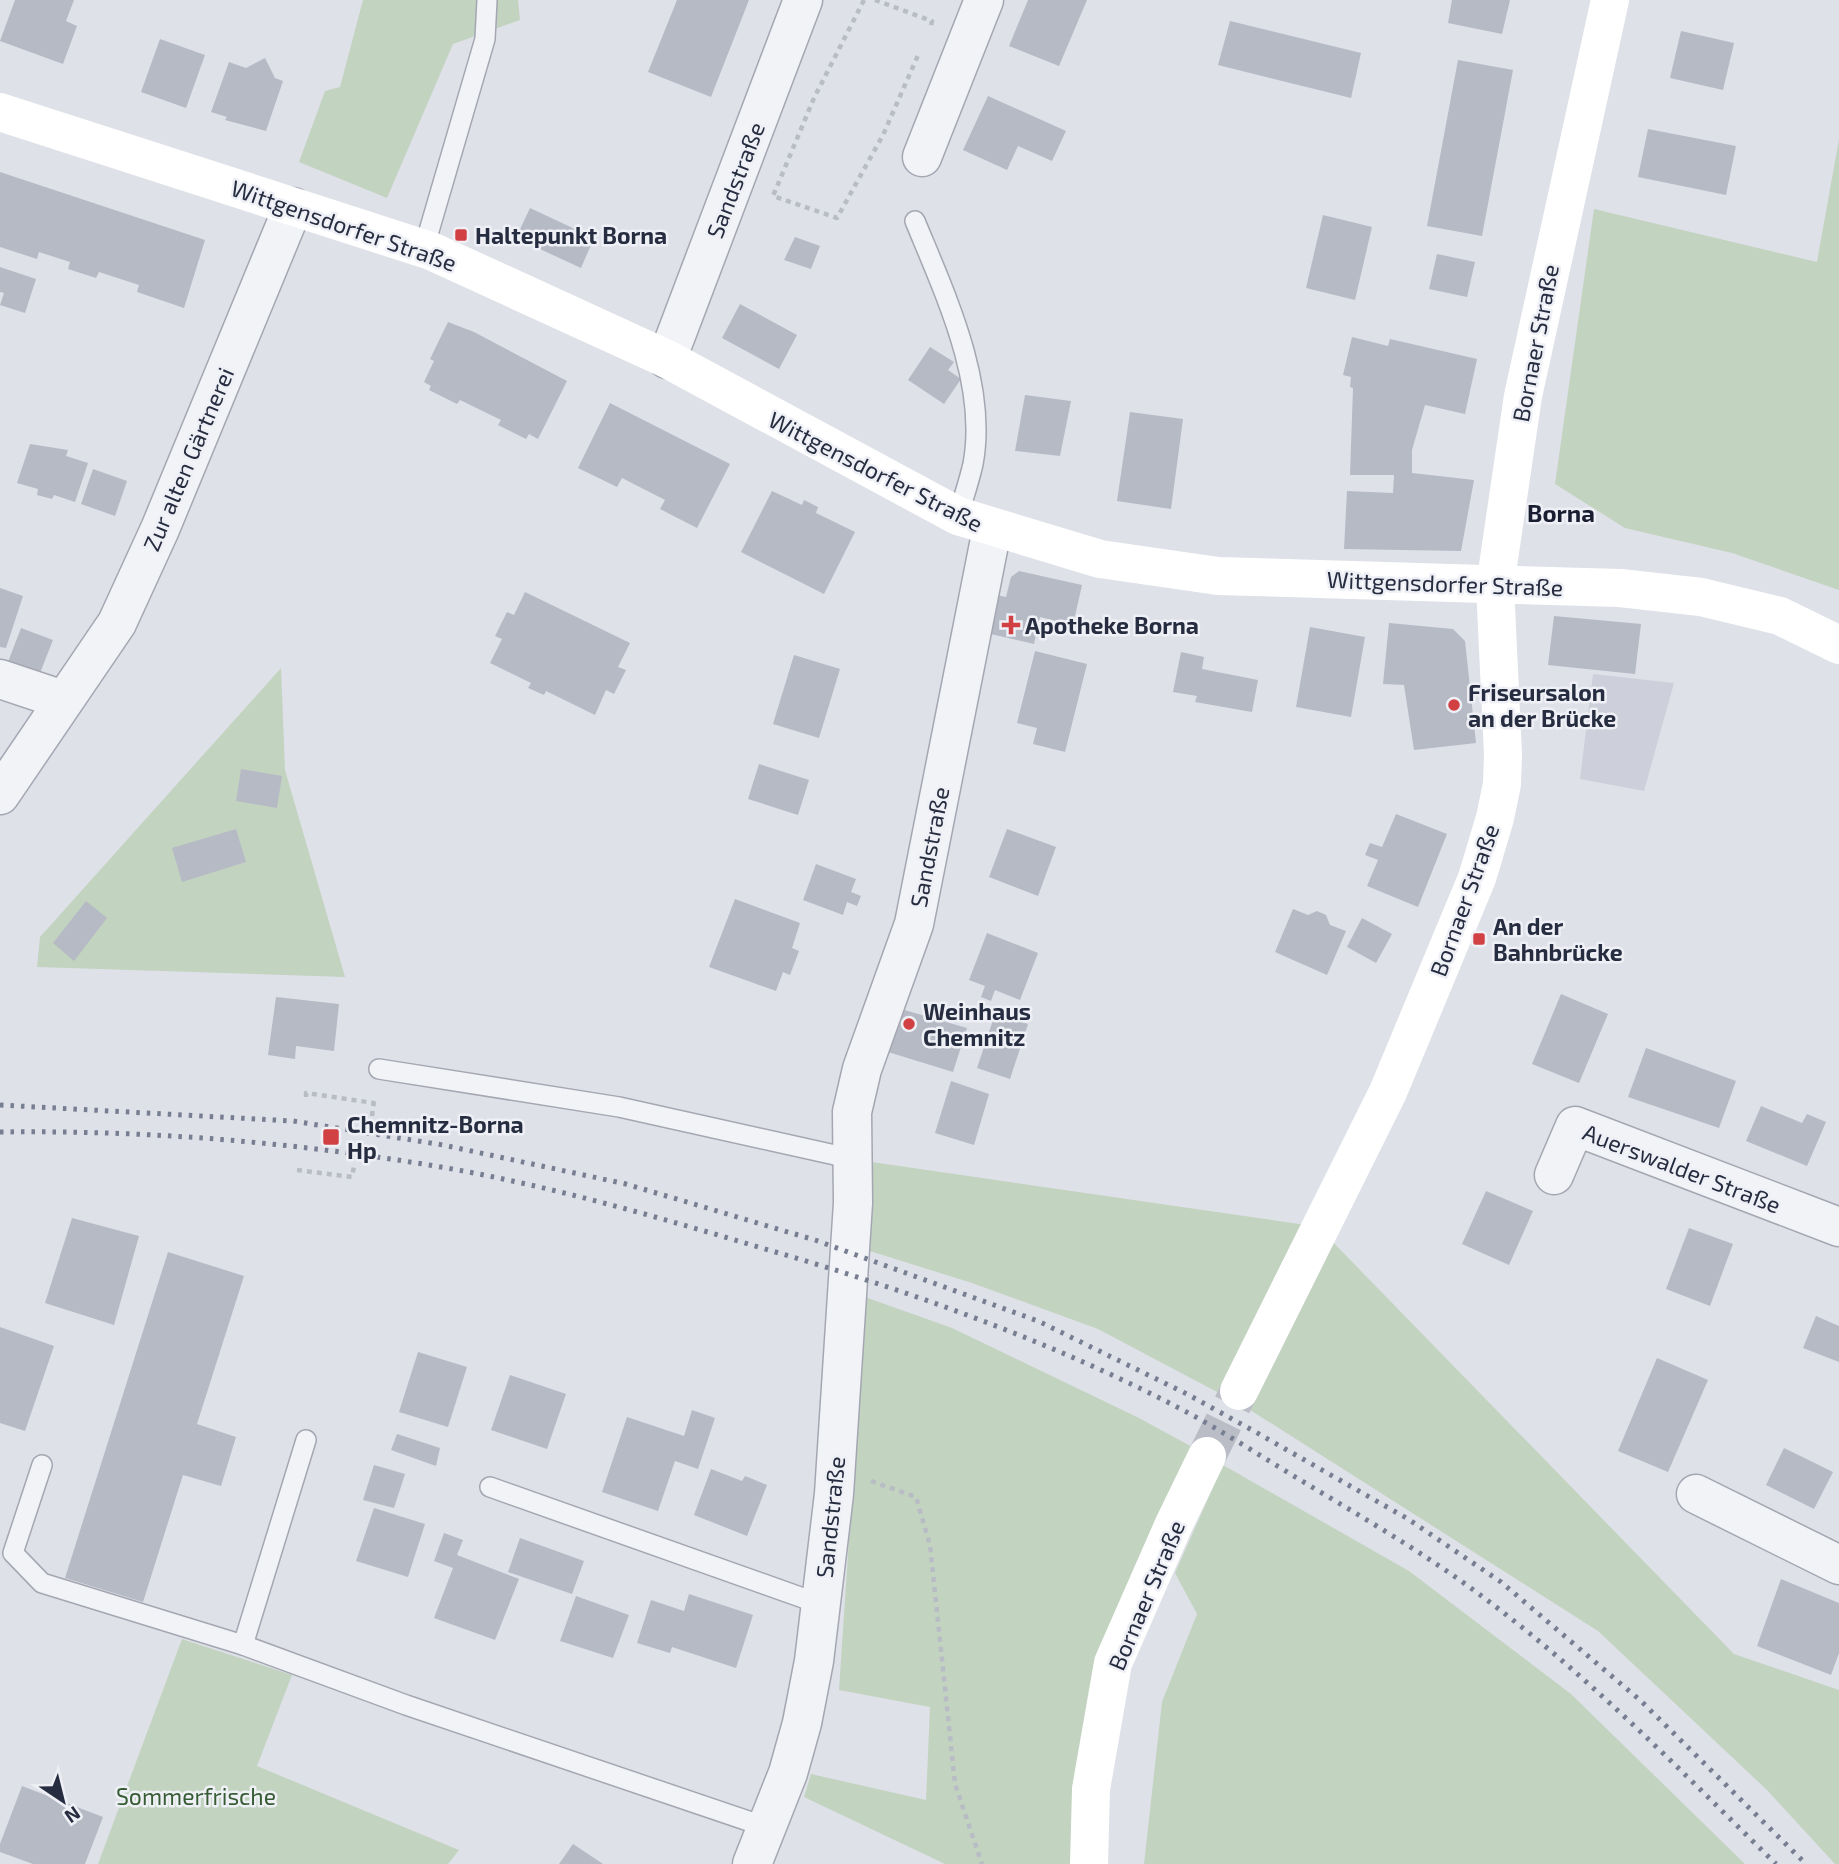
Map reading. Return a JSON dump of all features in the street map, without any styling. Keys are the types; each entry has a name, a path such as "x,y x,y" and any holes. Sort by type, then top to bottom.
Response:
{"street":[{"name":"Sandstraße","path":"667,359 803,0"},
{"path":"922,157 984,0"},
{"name":"Bornaer Straße","path":"1239,1391 1388,1092 1477,877 1502,785 1502,692 1495,586 1523,396 1610,0"},
{"name":"Wittgensdorfer Straße","path":"0,112 424,248 667,359 975,522 1100,559 1218,576 1495,586 1620,587 1701,597 1780,617 1839,645"},
{"name":"Zur alten Gärtnerei","path":"0,794 117,623 160,529 293,207"},
{"name":"Sandstraße","path":"752,1864 769,1828 802,1723 820,1604 836,1468 853,1216 852,1112 862,1069 914,924 975,522"},
{"path":"0,679 64,700"},
{"name":"Auerswalder Straße","path":"1554,1175 1575,1126 1839,1227"},
{"name":"Bornaer Straße","path":"1089,1864 1091,1789 1113,1663 1174,1524 1208,1455"},
{"path":"1696,1494 1839,1565"}],"lane":[{"path":"424,248 485,39 488,0"},
{"path":"915,221 950,306 974,393 975,522"},
{"path":"379,1069 619,1107 853,1159"},
{"path":"243,1645 306,1440"},
{"path":"42,1465 13,1553 42,1583 243,1645 406,1705 769,1828"},
{"path":"490,1487 820,1604"}],"path":[{"path":"864,0 814,98 773,196 837,218 883,135 921,47"},
{"path":"875,0 932,22 927,34"},
{"path":"306,1097 306,1093 374,1103"},
{"path":"298,1170 352,1177 354,1166"},
{"path":"836,1468 916,1497 930,1545 956,1784 982,1864"}],"shaded area":[{"path":"1593,674 1674,683 1644,791 1580,779"}],"green space":[{"path":"363,0 518,0 520,20 453,44 387,198 299,162 325,91 340,87"},
{"path":"1839,139 1839,590 1732,553 1625,528 1555,484 1594,209 1817,262"},
{"path":"281,668 285,770 345,977 37,967 40,937"},
{"path":"858,1160 1313,1226 1217,1392 1098,1329 972,1283 857,1247"},
{"path":"1324,1233 1734,1654 1839,1690 1839,1864 1835,1864 1767,1790 1598,1631 1247,1408"},
{"path":"865,1297 952,1328 1139,1418 1194,1448 1102,1662 1079,1864 945,1864 804,1797 811,1774 926,1800 930,1707 839,1690"},
{"path":"1223,1465 1409,1571 1571,1694 1745,1864 1144,1864 1162,1702 1197,1614 1175,1573"},
{"name":"Sommerfrische","path":"182,1639 292,1675 257,1766 459,1850 448,1864 98,1864"}],"building":[{"path":"15,0 74,0 66,21 77,26 63,64 0,41"},
{"path":"677,0 749,0 711,97 648,72"},
{"path":"1028,0 1087,0 1059,66 1009,46"},
{"path":"1452,0 1510,0 1502,34 1448,23"},
{"path":"1230,21 1361,53 1351,98 1218,65"},
{"path":"1681,31 1734,43 1723,90 1670,78"},
{"path":"160,39 205,55 186,108 141,92"},
{"path":"265,58 275,78 283,81 266,131 225,120 227,117 211,112 229,62 246,68"},
{"path":"1458,60 1513,70 1482,236 1427,226"},
{"path":"988,96 1066,131 1052,161 1018,146 1007,170 963,150"},
{"path":"1648,129 1736,146 1726,195 1638,177"},
{"path":"0,172 205,240 184,308 137,292 139,285 99,272 96,278 68,269 70,262 39,252 37,259 0,247"},
{"path":"530,208 594,238 581,268 516,238"},
{"path":"1323,215 1372,227 1355,300 1306,288"},
{"path":"795,237 820,246 811,269 784,260"},
{"path":"1437,254 1475,262 1467,297 1429,289"},
{"path":"0,267 36,279 25,313 0,305 4,293 0,292"},
{"path":"740,304 797,335 779,369 722,338"},
{"path":"448,322 474,332 567,381 538,439 529,434 526,439 498,425 501,420 460,400 457,404 429,390 431,386 424,382 434,361 430,359"},
{"path":"1352,337 1388,346 1390,339 1477,359 1465,414 1425,405 1412,450 1412,473 1474,480 1461,551 1344,549 1347,491 1393,493 1394,475 1350,475 1353,388 1350,387 1351,377 1343,375"},
{"path":"930,347 954,362 948,370 961,379 944,404 908,380"},
{"path":"1025,395 1071,401 1060,456 1015,451"},
{"path":"610,403 730,464 697,528 660,509 665,500 622,478 617,487 578,468"},
{"path":"1130,412 1183,419 1171,509 1117,501"},
{"path":"30,444 68,450 66,456 88,463 75,502 54,495 52,499 37,495 38,489 17,483"},
{"path":"93,469 127,481 115,516 81,504"},
{"path":"772,491 802,505 804,500 818,507 816,513 855,532 824,594 741,552"},
{"path":"1019,571 1082,585 1073,625 1040,617 1034,644 982,632 991,594 1006,597 1011,577"},
{"path":"0,588 23,596 6,648 0,647"},
{"path":"525,592 630,643 618,667 626,670 614,694 606,690 595,715 546,691 544,695 528,688 531,683 490,663 502,639 495,636 507,612 514,615"},
{"path":"1554,616 1641,624 1635,674 1548,665"},
{"path":"1389,623 1453,629 1465,641 1476,743 1414,750 1404,685 1383,684"},
{"path":"1310,627 1365,637 1351,717 1296,707"},
{"path":"21,628 53,640 40,673 8,662"},
{"path":"1035,651 1087,664 1065,752 1033,744 1037,728 1017,723"},
{"path":"1181,652 1204,657 1202,669 1258,680 1252,712 1195,702 1197,696 1173,692"},
{"path":"794,655 840,669 819,738 773,724"},
{"path":"759,764 809,780 798,815 748,799"},
{"path":"241,769 282,776 277,808 236,801"},
{"path":"1396,814 1447,834 1418,907 1367,886 1378,860 1365,855 1370,843 1382,847"},
{"path":"236,829 246,862 182,882 172,848"},
{"path":"1007,829 1056,847 1038,896 989,877"},
{"path":"816,864 856,879 851,892 861,896 857,906 847,902 843,915 803,900"},
{"path":"735,899 800,923 792,948 799,951 790,975 783,972 776,991 709,967"},
{"path":"86,901 107,918 74,961 53,943"},
{"path":"1293,909 1308,915 1317,911 1326,915 1330,925 1346,931 1327,975 1275,952"},
{"path":"1362,918 1392,934 1376,963 1347,947"},
{"path":"987,933 1038,953 1020,1000 995,990 991,1001 981,997 985,986 969,980"},
{"path":"1561,994 1608,1014 1579,1083 1532,1064"},
{"path":"276,997 339,1004 334,1051 296,1046 295,1059 268,1055"},
{"path":"901,1009 967,1028 953,1072 888,1052"},
{"path":"995,1014 1028,1024 1010,1079 977,1068"},
{"path":"1646,1048 1736,1081 1719,1128 1628,1097"},
{"path":"951,1081 989,1094 974,1145 935,1133"},
{"path":"1761,1106 1802,1123 1807,1114 1826,1122 1807,1166 1746,1141"},
{"path":"1486,1191 1533,1211 1509,1265 1462,1244"},
{"path":"72,1218 139,1236 114,1325 45,1303"},
{"path":"1689,1228 1733,1244 1710,1306 1666,1289"},
{"path":"168,1252 244,1276 197,1424 236,1437 221,1486 183,1475 143,1602 65,1578"},
{"path":"1816,1316 1839,1326 1839,1362 1803,1348"},
{"path":"0,1327 54,1346 25,1431 0,1423"},
{"path":"418,1352 467,1367 448,1427 399,1412"},
{"path":"1657,1358 1708,1380 1668,1472 1618,1451"},
{"path":"510,1375 566,1394 547,1449 491,1430"},
{"path":"692,1410 715,1418 698,1469 675,1461 658,1511 602,1492 627,1417 684,1436"},
{"path":"397,1434 440,1448 436,1466 391,1450"},
{"path":"1784,1448 1833,1472 1814,1509 1766,1485"},
{"path":"374,1465 405,1474 394,1508 363,1500"},
{"path":"711,1469 742,1481 745,1476 767,1485 747,1536 694,1515"},
{"path":"374,1508 425,1524 408,1577 356,1561"},
{"path":"444,1533 463,1540 457,1555 519,1579 495,1640 434,1618 453,1568 434,1561"},
{"path":"520,1538 584,1561 572,1594 508,1572"},
{"path":"1781,1579 1839,1603 1839,1653 1831,1675 1757,1646"},
{"path":"689,1594 753,1615 736,1668 672,1647 670,1653 637,1643 651,1600 684,1611"},
{"path":"576,1596 629,1615 613,1658 560,1641"},
{"path":"22,1786 103,1817 85,1864 33,1864 0,1852 0,1844"},
{"path":"573,1844 603,1864 559,1864"}],"tunnel":[{"path":"1207,1456 1239,1391"}],"railway":[{"path":"0,1105 293,1121 443,1145 626,1184 815,1240 1038,1321 1187,1394 1252,1430 1408,1519 1501,1582 1641,1701 1806,1864"},
{"path":"0,1132 109,1133 218,1139 327,1150 478,1174 605,1203 823,1266 1031,1340 1131,1384 1195,1417 1374,1524 1462,1582 1522,1627 1598,1692 1776,1864"}],"place":[{"name":"Haltepunkt Borna","path":"461,235"},
{"name":"Apotheke Borna","path":"1011,625"},
{"name":"Friseursalon an der Brücke","path":"1454,705"},
{"name":"An der Bahnbrücke","path":"1479,939"},
{"name":"Weinhaus Chemnitz","path":"909,1024"},
{"name":"Chemnitz-Borna Hp","path":"331,1137"}],"district":[{"name":"Borna","path":"1561,512"}]}
